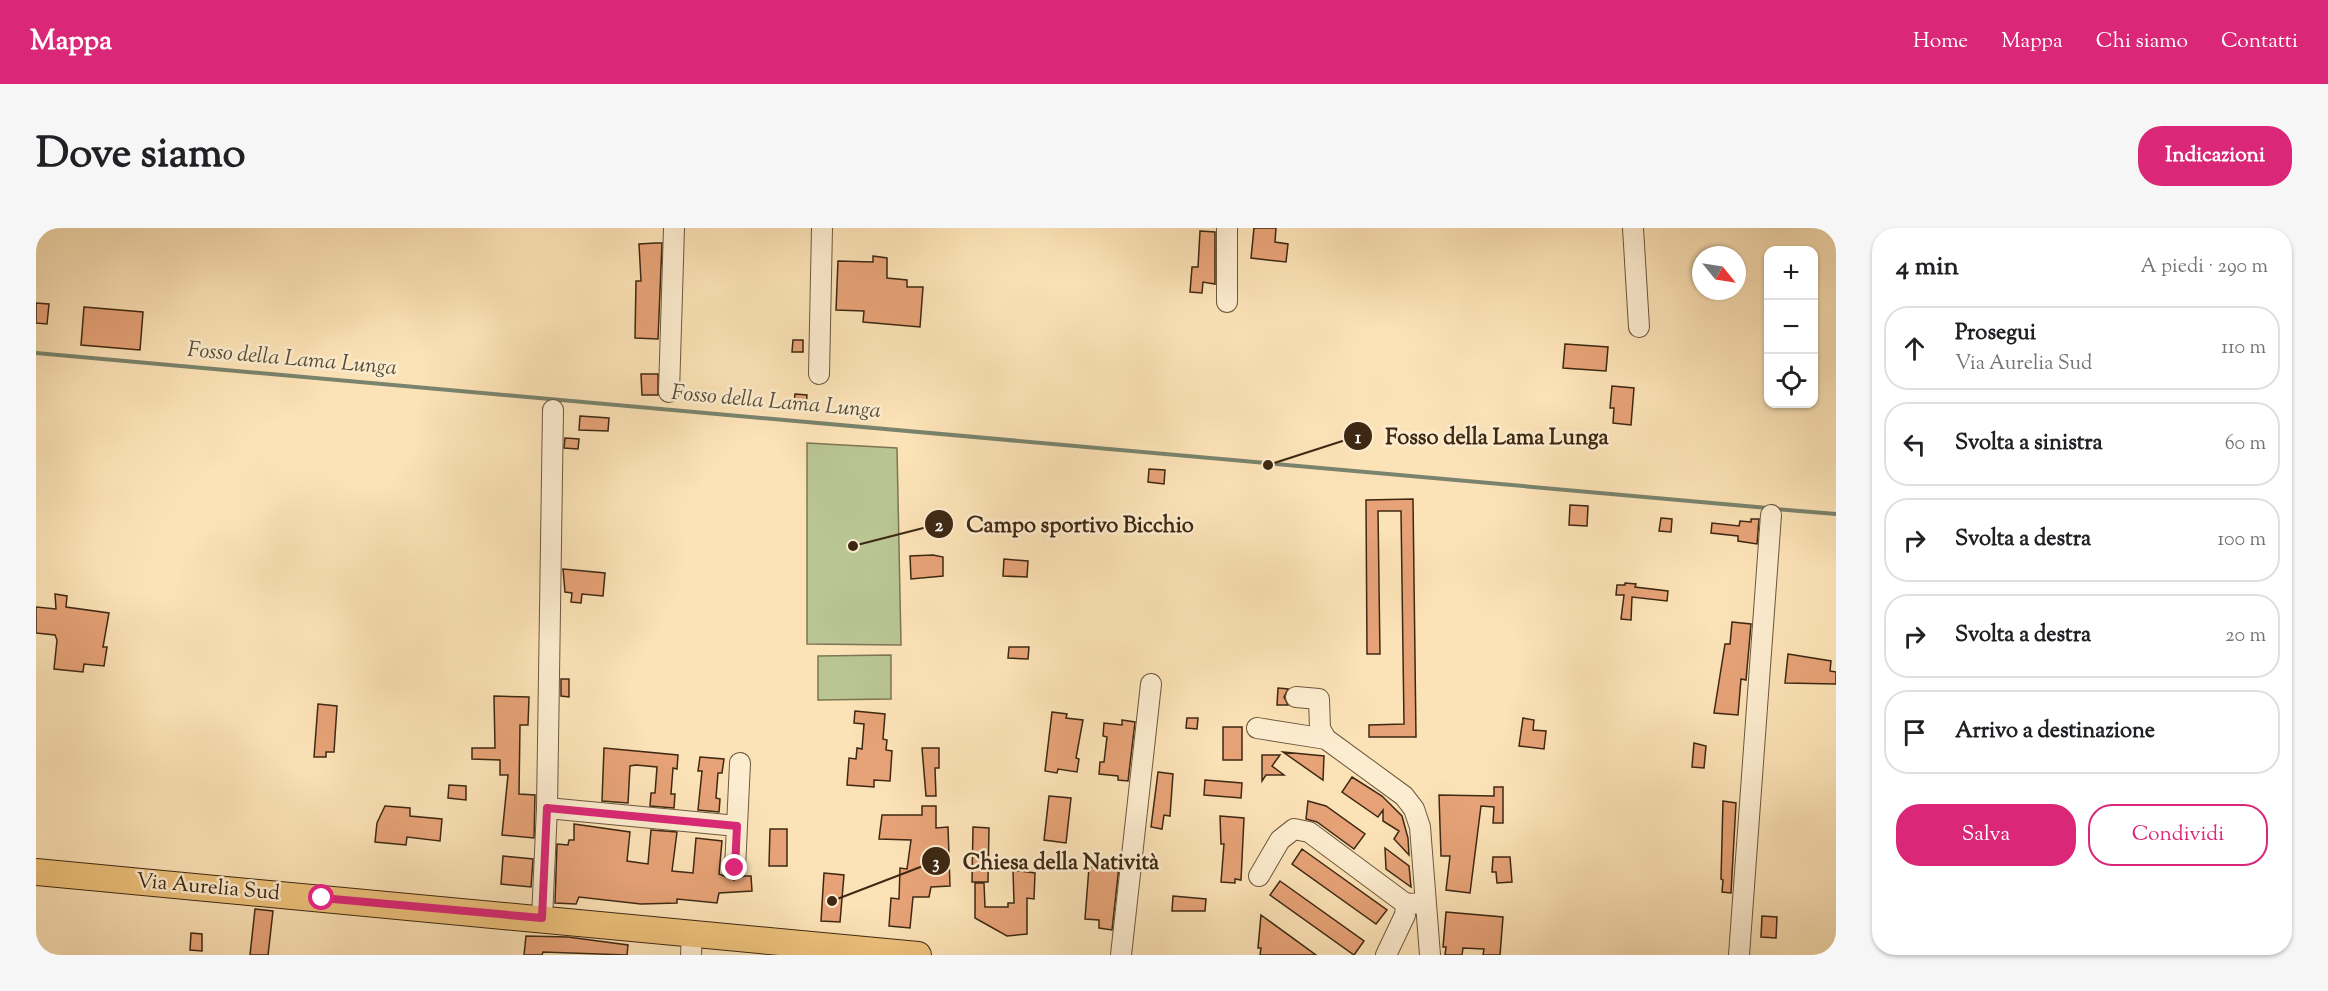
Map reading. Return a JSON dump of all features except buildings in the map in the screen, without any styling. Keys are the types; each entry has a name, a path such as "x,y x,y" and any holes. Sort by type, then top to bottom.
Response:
{"main road":[{"name":"Via Aurelia Sud","path":"36,872 542,918 692,944 918,955"}],"street":[{"path":"669,392 674,228"},
{"path":"819,374 822,228"},
{"path":"1227,228 1227,302"},
{"path":"1633,228 1639,327"},
{"path":"542,918 547,808 553,410"},
{"path":"1739,955 1771,515"},
{"path":"1121,955 1151,684"},
{"path":"1296,697 1319,699 1320,729 1326,739 1389,783 1414,809 1420,827 1416,903 1430,955"},
{"path":"1257,728 1326,739"},
{"path":"735,868 740,763"},
{"path":"547,808 737,826"},
{"path":"1259,876 1281,840 1294,829 1309,832 1416,903"},
{"path":"1386,955 1405,915 1416,903"}],"green space":[{"path":"807,443 897,448 901,645 807,644"},
{"path":"891,655 891,699 818,700 818,656"}],"waterway":[{"name":"Fosso della Lama Lunga","path":"36,353 1768,508"},
{"name":"Fosso della Lama Lunga","path":"1776,509 1836,514"}],"place":[{"name":"Fosso della Lama Lunga","path":"1268,465"},
{"name":"Campo sportivo Bicchio","path":"853,546"},
{"name":"Chiesa della Natività","path":"832,901"}],"route":[{"path":"322,898 542,918 547,808 737,826 735,868"}]}
